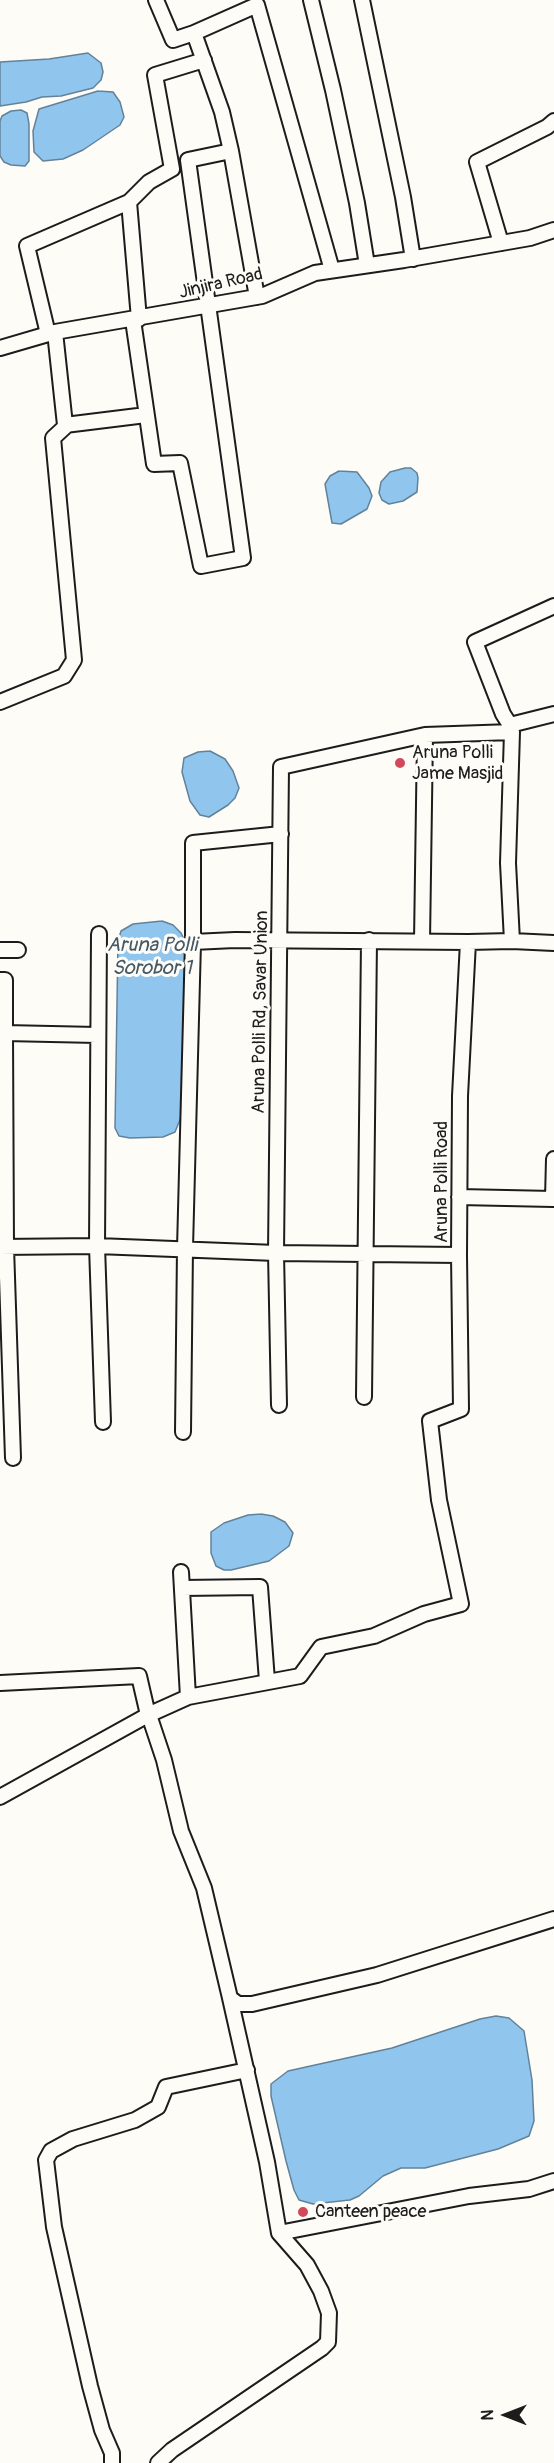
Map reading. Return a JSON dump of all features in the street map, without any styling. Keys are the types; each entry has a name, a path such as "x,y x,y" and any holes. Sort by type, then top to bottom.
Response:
{"street":[{"path":"156,0 173,40 257,5 332,270"},
{"path":"311,0 336,102 367,265"},
{"path":"362,0 403,198 413,259"},
{"path":"194,33 222,112 257,297"},
{"path":"67,425 65,425 51,333 27,246 129,202 148,182 172,169 154,75 204,60"},
{"path":"501,243 477,162 547,127 554,121"},
{"path":"129,202 136,319 146,416 154,464 180,463 201,566 243,558 188,160 231,151"},
{"name":"Jinjira Road","path":"0,348 51,333 257,297 315,273 413,259 530,238 554,230"},
{"path":"0,702 64,676 74,660 53,438 67,425 146,416"},
{"path":"512,941 508,863 511,728 503,714 475,642 554,606"},
{"path":"422,941 425,735 511,728 554,714"},
{"name":"Aruna Polli Rd, Savar Union","path":"279,1405 276,1253 281,767 425,735"},
{"path":"183,1432 193,843 281,834"},
{"path":"99,934 97,1246 103,1422"},
{"path":"193,942 369,940 554,943"},
{"path":"364,1397 369,940"},
{"name":"Aruna Polli Road","path":"3,1247 97,1246 276,1253 459,1255 460,1084 468,942"},
{"path":"0,950 18,950"},
{"path":"0,980 5,980 3,1247 13,1458"},
{"path":"5,1033 97,1035"},
{"path":"459,1197 553,1199 554,1159"},
{"path":"0,1797 148,1715 188,1697 300,1676 321,1647 374,1635 424,1614 461,1604 439,1500 430,1421 461,1409 459,1255"},
{"path":"181,1572 188,1697"},
{"path":"182,1588 260,1587 267,1681"},
{"path":"0,1683 139,1676 148,1715 164,1760 181,1831 204,1888 247,2070 267,2162 279,2233 307,2265 321,2291 329,2313 328,2342 322,2348 172,2450 158,2463"},
{"path":"230,1998 238,2004 252,2004 377,1975 554,1919"},
{"path":"112,2463 112,2452 102,2430 90,2386 54,2227 46,2160 51,2151 73,2139 135,2120 158,2107 166,2087 247,2070"},
{"path":"279,2233 469,2196 530,2189 554,2181"}],"water":[{"path":"88,53 101,63 103,72 101,80 93,88 0,106 0,62 49,59"},
{"path":"98,91 113,92 120,102 124,117 120,125 83,150 63,159 43,161 34,152 33,131 39,109"},
{"path":"21,110 27,113 29,124 29,161 25,166 11,165 4,162 0,156 2,116 11,111"},
{"path":"411,468 417,473 417,492 403,501 389,504 382,500 379,493 381,482 390,472"},
{"path":"339,471 357,472 372,496 367,509 341,524 332,523 325,484 330,476"},
{"path":"210,751 225,759 233,771 239,788 235,798 228,805 209,817 200,815 190,801 182,772 184,758 198,752"},
{"name":"Aruna Polli Sorobor 1","path":"162,921 173,925 181,933 188,947 182,1115 175,1132 163,1137 130,1138 119,1136 115,1128 118,941 121,931 133,924"},
{"path":"248,1515 273,1516 285,1522 293,1533 289,1546 269,1561 231,1570 224,1570 216,1566 211,1553 211,1532 224,1523"},
{"path":"496,2016 509,2018 524,2031 532,2080 534,2121 529,2136 498,2149 425,2168 401,2168 383,2176 359,2196 350,2200 313,2204 299,2200 286,2161 271,2096 271,2084 288,2071 392,2048 480,2019"}],"place":[{"name":"Aruna Polli Jame Masjid","path":"400,763"},
{"name":"Canteen peace","path":"303,2212"}]}
